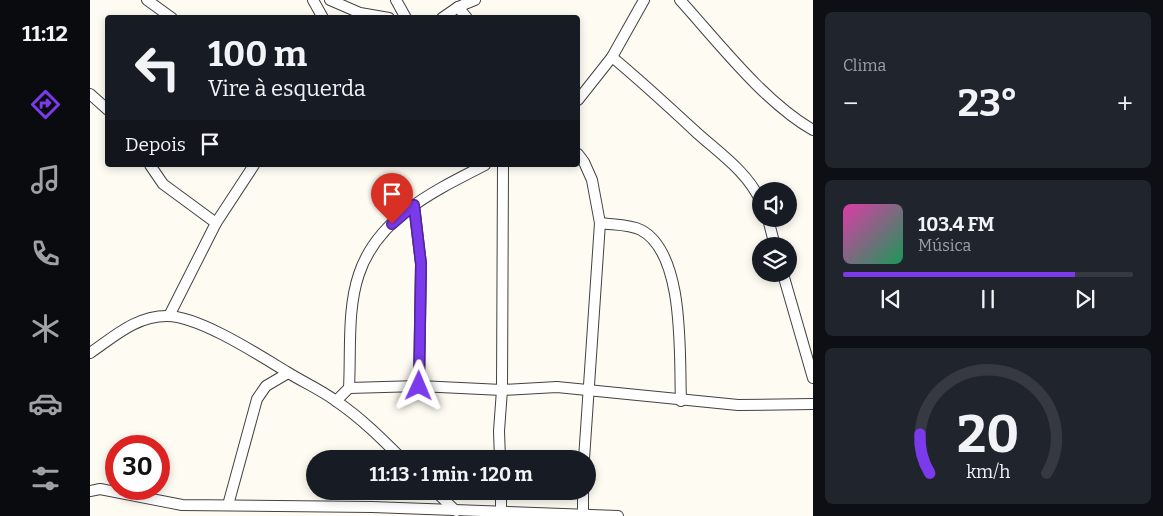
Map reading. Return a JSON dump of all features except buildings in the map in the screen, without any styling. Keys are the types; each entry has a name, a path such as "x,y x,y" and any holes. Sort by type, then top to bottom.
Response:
{"street":[{"path":"147,0 168,15"},
{"path":"312,0 321,15"},
{"path":"330,0 347,9 375,15"},
{"path":"396,0 404,15"},
{"path":"446,15 474,0"},
{"path":"580,97 612,57 644,0"},
{"path":"680,0 746,72 789,114 813,130"},
{"path":"458,7 465,15"},
{"path":"612,57 644,83 736,167 752,185"},
{"path":"90,94 105,107"},
{"path":"580,157 592,180 600,223 585,450"},
{"path":"151,167 163,184 216,224"},
{"path":"169,316 216,224 253,167"},
{"path":"336,401 349,388 354,302 359,274 367,256 381,235 414,205 428,195 481,167"},
{"path":"500,450 502,390 503,167"},
{"path":"414,205 421,264 419,386"},
{"path":"600,223 631,227 642,231 656,244 668,269 678,307 681,401"},
{"path":"784,282 813,378"},
{"path":"90,353 124,328 144,319 169,316 224,335 336,401 372,428 393,450"},
{"path":"228,505 257,399 266,386 288,373"},
{"path":"349,388 419,386 502,390 557,387 681,401 738,405 813,404"},
{"path":"90,491 100,490 182,505 228,505 455,514 501,512 528,515 583,514 618,516"},
{"path":"443,500 455,514"},
{"path":"501,500 501,512"},
{"path":"583,500 583,514"}],"route":[{"path":"392,224 414,205 421,264 419,386"}]}
